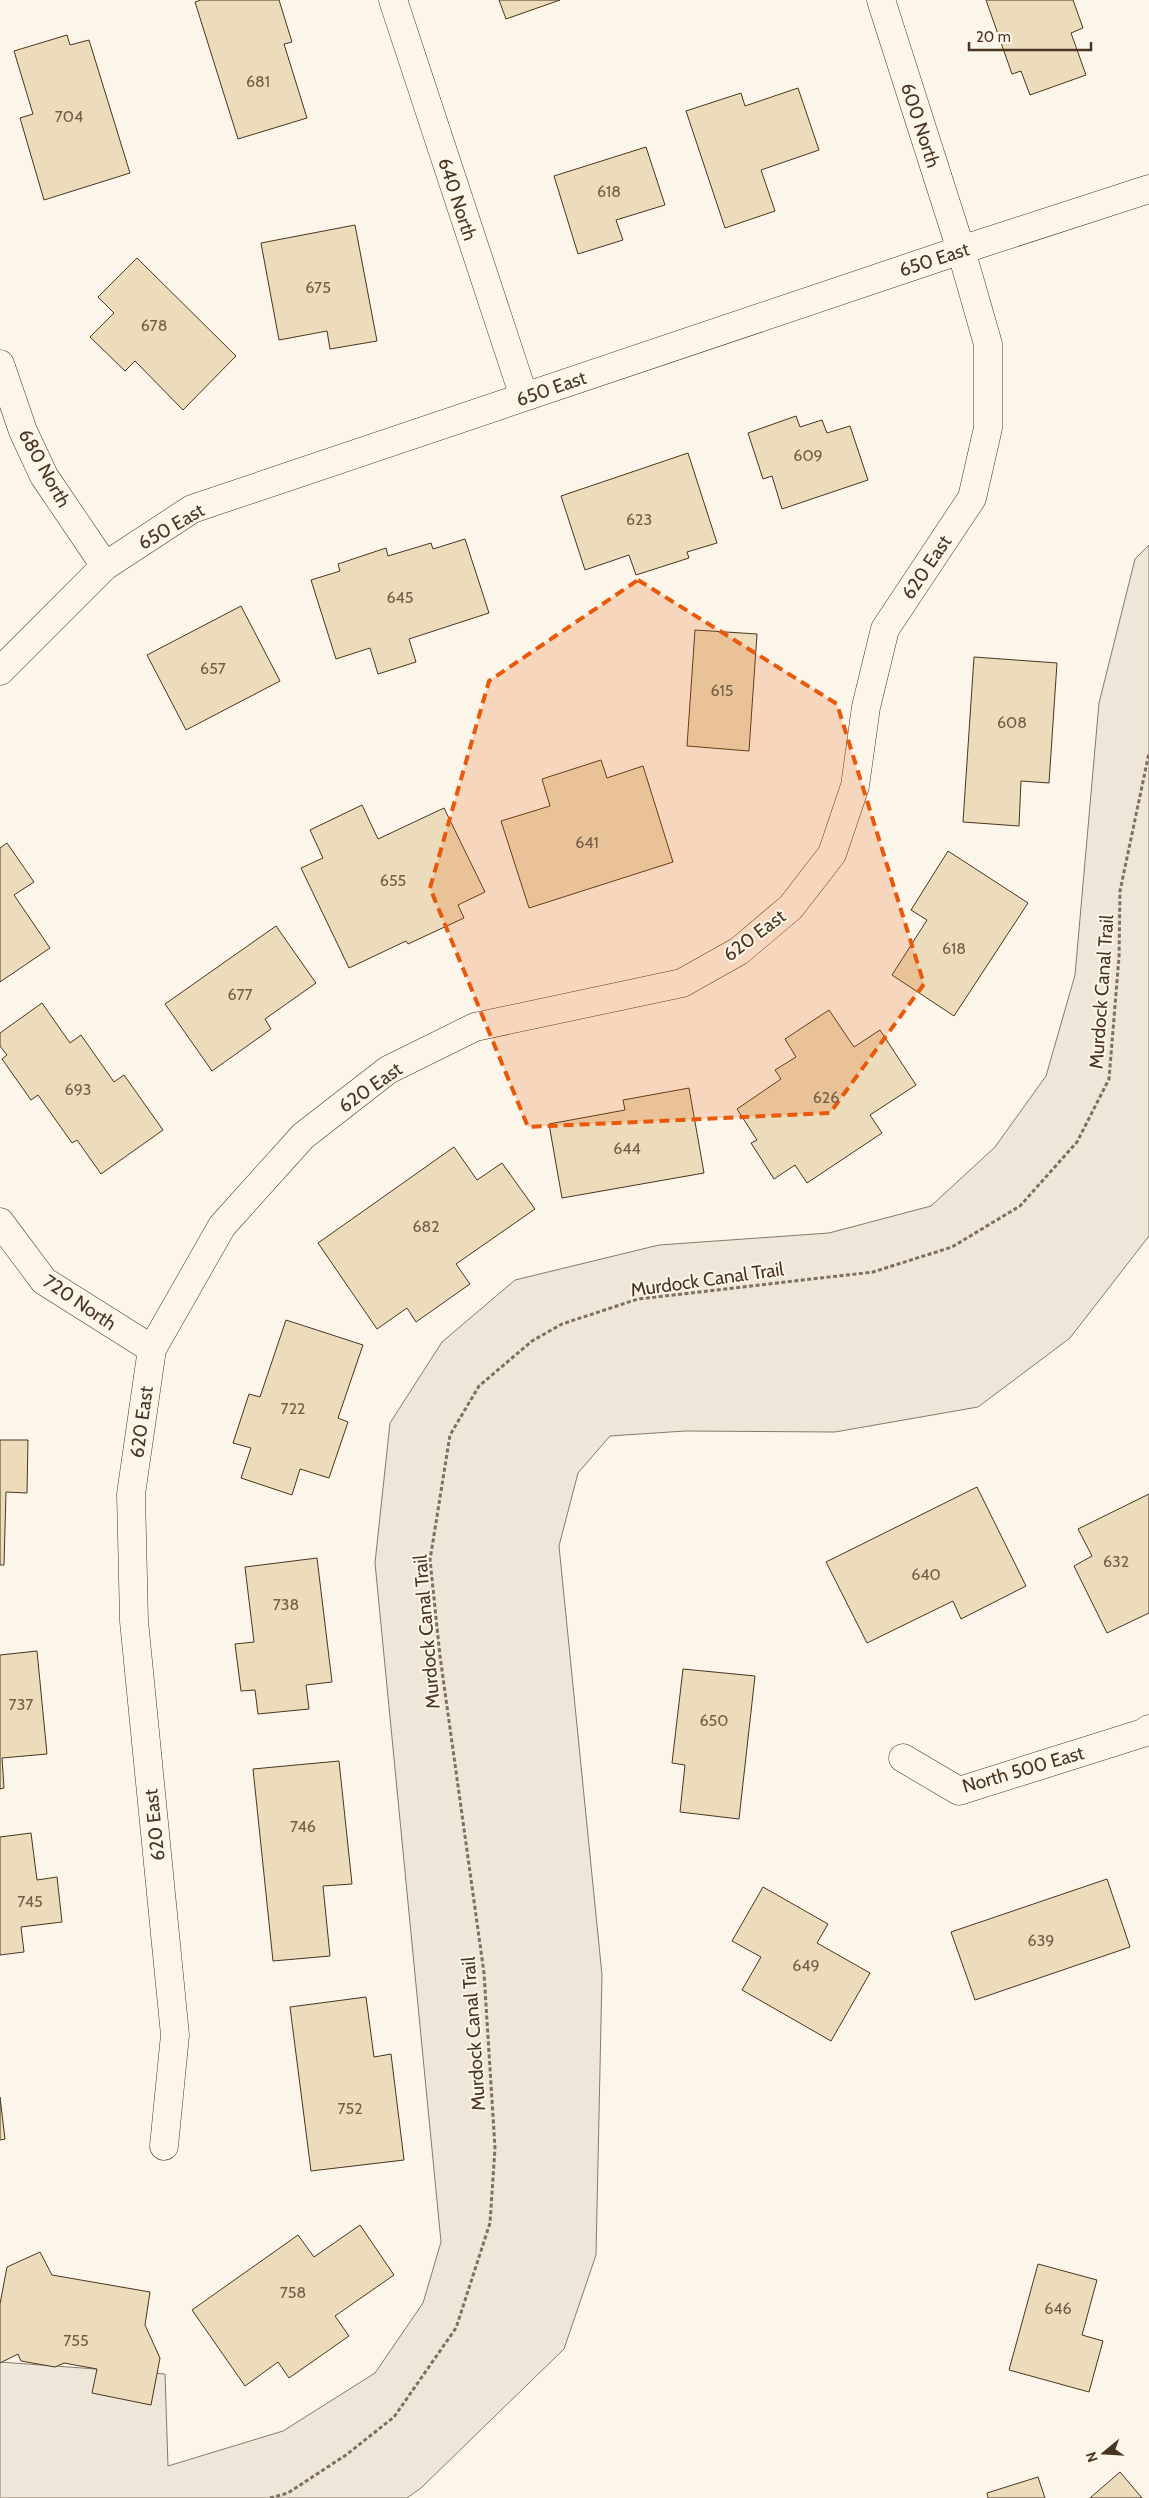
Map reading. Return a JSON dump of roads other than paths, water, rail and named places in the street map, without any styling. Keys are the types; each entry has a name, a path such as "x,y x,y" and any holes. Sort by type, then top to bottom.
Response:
{"street":[{"name":"640 North","path":"393,0 524,397"},
{"name":"600 North","path":"881,0 961,250"},
{"name":"650 East","path":"0,671 105,566 192,509 961,250 1149,190"},
{"name":"620 East","path":"164,2146 175,2035 134,1621 131,1494 152,1349 222,1226 302,1136 388,1070 475,1027 682,983 739,951 791,907 832,854 856,786 866,707 885,629 972,498 988,428 988,344 961,250"},
{"name":"680 North","path":"0,364 22,431 44,476 105,566"},
{"name":"720 North","path":"0,1222 44,1281 152,1349"},
{"name":"North 500 East","path":"903,1758 958,1791 1143,1733 1149,1729"}]}
